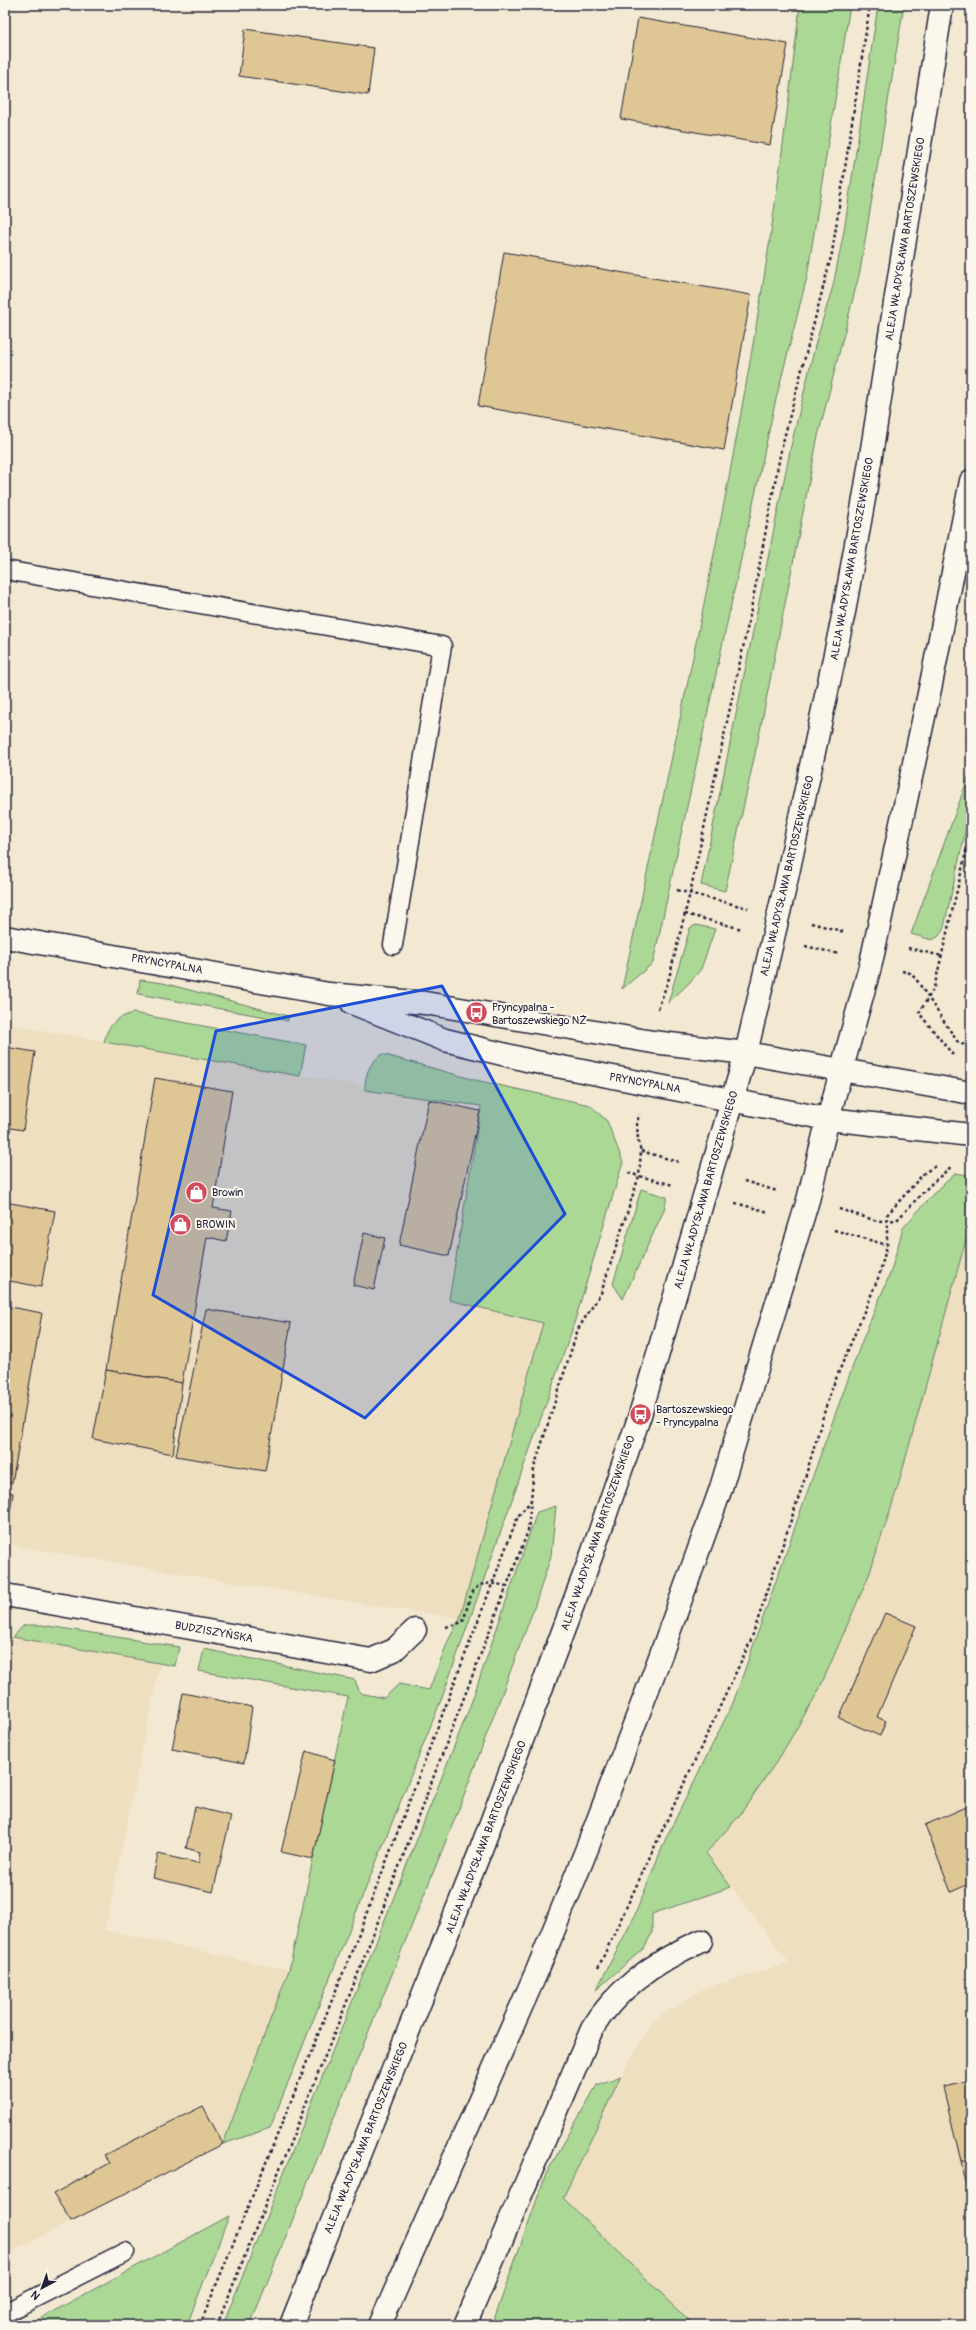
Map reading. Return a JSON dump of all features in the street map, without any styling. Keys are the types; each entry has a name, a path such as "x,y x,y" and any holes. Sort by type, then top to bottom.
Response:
{"main road":[{"name":"ALEJA WŁADYSŁAWA BARTOSZEWSKIEGO","path":"291,2325 406,2039 539,1700 640,1415 746,1053 784,894 844,612 866,487 942,5"},
{"path":"380,2325 537,1971 655,1672 720,1491 801,1221 878,933 931,684 971,481"},
{"name":"PRYNCYPALNA","path":"5,937 328,994 425,1003 653,1042 746,1053 971,1093"},
{"name":"PRYNCYPALNA","path":"328,994 445,1040 531,1062 732,1099 828,1119 971,1134"},
{"name":"BUDZISZYŃSKA","path":"5,1594 371,1660 394,1650 415,1630"},
{"path":"465,2325 596,2023 604,2010 654,1967 701,1941"}],"lane":[{"path":"5,570 442,646 393,945"},
{"path":"5,2313 125,2252"}],"path":[{"path":"653,1042 658,1007 669,978 690,893 749,620 780,450 832,254 870,5"},
{"path":"955,1057 950,1054 919,1013 929,998 942,956 971,831"},
{"path":"910,973 929,998 957,1041 971,1049"},
{"path":"217,2325 349,1996 528,1531 534,1468 578,1329 601,1293 639,1176 641,1151 638,1140 637,1124 646,1083"},
{"path":"628,1173 887,1245"},
{"path":"596,1971 751,1640 805,1478 830,1393 879,1276 887,1245 888,1221"},
{"path":"200,2325 356,1941 518,1516 531,1500"},
{"path":"415,1630 463,1622 473,1591 482,1583 492,1582 506,1586"}],"highlighted area":[{"path":"442,986 565,1214 365,1418 153,1295 216,1031"}],"shaded area":[{"path":"5,1024 481,1106 449,1300 543,1323 460,1618 368,1605 5,1544"},
{"path":"971,1221 971,2325 694,2325 563,2198 621,2076 649,2026 660,2016 705,1988 789,1963 706,1853 739,1816 781,1755 819,1690 869,1575 898,1486"},
{"path":"5,1635 160,1664 105,1930 289,1970 223,2144 5,2255"}],"green space":[{"path":"800,5 850,5 807,277 775,403 653,963 622,989 679,726 715,550 748,373 774,214"},
{"path":"878,5 904,5 860,271 818,436 760,731 725,891 701,885 791,446 816,342 833,286 844,231"},
{"path":"971,770 971,806 944,927 939,936 932,940 911,934"},
{"path":"696,925 715,929 701,969 668,1003 690,928"},
{"path":"140,980 163,983 288,1016 288,1021 138,994"},
{"path":"133,1013 306,1045 300,1076 104,1042 110,1026 122,1017"},
{"path":"382,1054 475,1080 590,1105 607,1121 623,1162 572,1330 443,1695 270,2128 223,2144 289,1970 348,1697 199,1671 204,1649 355,1680 360,1693 384,1698 399,1684 429,1690 448,1641 460,1618 543,1323 449,1300 481,1106 365,1090 369,1069 374,1061"},
{"path":"956,1173 971,1176 971,1221 898,1486 869,1575 819,1690 781,1755 739,1816 706,1853 731,1887 652,1914 652,1933 644,1948 596,1990 634,1917 666,1838 733,1703 862,1341 891,1271 903,1228 934,1193"},
{"path":"641,1189 667,1197 664,1210 623,1299 613,1284"},
{"path":"556,1506 551,1556 534,1608 458,1811 250,2325 223,2325 469,1709 537,1512"},
{"path":"24,1625 42,1625 179,1647 175,1666 13,1637"},
{"path":"621,2076 563,2198 694,2325 492,2325 546,2174 597,2085"},
{"path":"229,2216 187,2325 28,2325"}],"building":[{"path":"638,18 788,44 770,145 621,119"},
{"path":"245,29 374,48 368,95 239,76"},
{"path":"504,252 751,295 724,450 478,406"},
{"path":"5,1047 35,1052 23,1130 5,1127"},
{"name":"BROWIN","path":"155,1078 232,1091 213,1208 232,1211 226,1241 207,1237 182,1383 106,1370"},
{"path":"429,1100 480,1111 449,1256 399,1245"},
{"path":"5,1202 55,1211 41,1287 5,1280"},
{"path":"364,1233 385,1238 374,1290 353,1285"},
{"path":"5,1306 42,1313 12,1483 5,1482"},
{"path":"206,1309 291,1323 265,1471 176,1456"},
{"path":"106,1370 182,1383 173,1454 93,1439"},
{"path":"5,1491 13,1493 5,1542"},
{"path":"885,1613 916,1626 877,1717 886,1721 880,1736 839,1718"},
{"path":"183,1693 252,1707 244,1763 172,1749"},
{"path":"306,1751 335,1760 313,1859 281,1852"},
{"path":"971,1805 971,1883 951,1892 925,1825"},
{"path":"195,1807 231,1816 213,1892 153,1878 158,1854 198,1863 200,1852 186,1848"},
{"path":"971,2081 971,2159 961,2161 943,2087"},
{"path":"203,2106 223,2144 71,2221 53,2194 110,2163 104,2155"},
{"path":"971,2159 971,2203 961,2161"}],"place":[{"name":"Pryncypalna - Bartoszewskiego NŻ","path":"476,1013"},
{"name":"Browin","path":"197,1192"},
{"name":"BROWIN","path":"180,1224"},
{"name":"Bartoszewskiego - Pryncypalna","path":"640,1415"}]}
